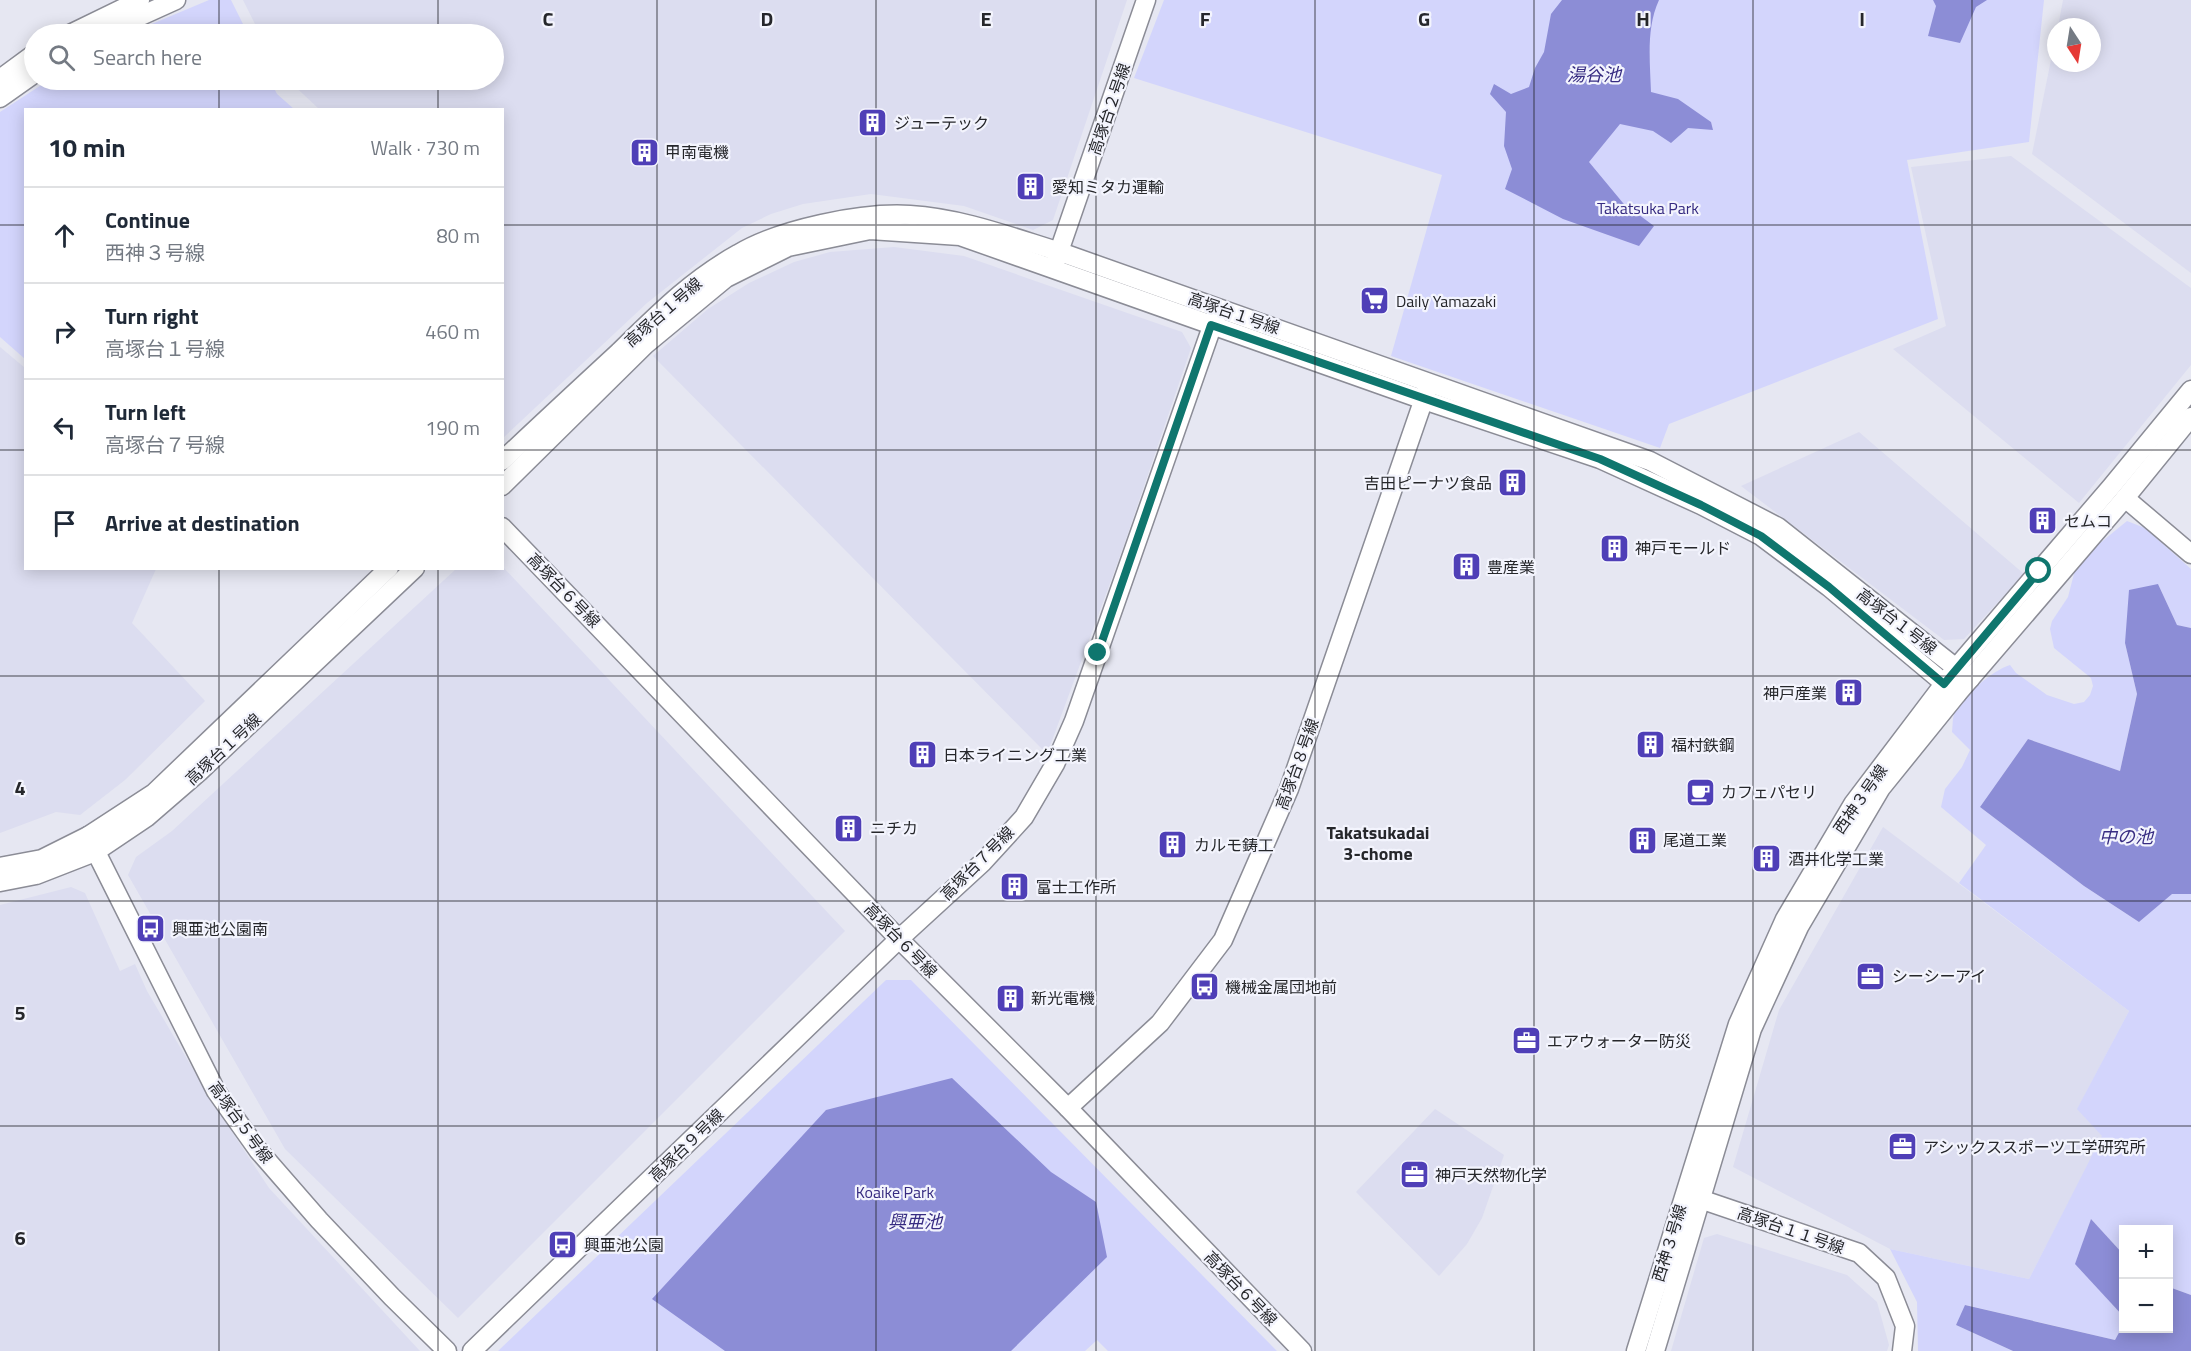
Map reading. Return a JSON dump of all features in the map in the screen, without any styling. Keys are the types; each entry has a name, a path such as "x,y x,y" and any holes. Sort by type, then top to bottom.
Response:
{"street":[{"path":"91,24 140,0"},
{"path":"123,24 176,0"},
{"name":"高塚台２号線","path":"1057,260 1146,0"},
{"path":"0,79 24,61"},
{"path":"0,98 24,81"},
{"name":"高塚台１号線","path":"504,459 685,289 739,253 818,225 876,216 910,215 975,226 1211,325 1600,459 1701,505 1761,536 1829,587 1951,689"},
{"name":"高塚台１号線","path":"504,484 645,345 726,278 788,247 870,230 960,236 1057,260 1219,308 1650,461 1778,527 1963,673"},
{"name":"高塚台７号線","path":"899,939 983,862 1024,817 1055,764 1074,721 1095,663 1211,325 1219,308"},
{"name":"高塚台８号線","path":"1068,1108 1160,1023 1223,940 1289,789 1430,382"},
{"name":"西神３号線","path":"1636,1351 1752,1029 1799,927 1881,788 1951,689 2191,390"},
{"name":"西神３号線","path":"1963,673 2125,498 2191,417"},
{"path":"2125,498 2191,554"},
{"name":"高塚台６号線","path":"504,529 899,939 1068,1108 1302,1351"},
{"name":"高塚台１号線","path":"0,867 42,859 92,844 154,793 387,570"},
{"name":"高塚台１号線","path":"0,882 36,874 147,817 199,772 413,570"},
{"name":"高塚台５号線","path":"92,844 216,1091 258,1150 319,1220 447,1351"},
{"name":"高塚台９号線","path":"472,1351 899,939"},
{"name":"西神３号線","path":"1655,1351 1692,1198"},
{"name":"高塚台１１号線","path":"1692,1198 1859,1253 1886,1278 1905,1326 1902,1351"}],"shaded area":[{"path":"243,0 1127,0 1053,220 1033,230 964,206 871,194 803,204 771,214 742,228 647,303 504,437 504,108 318,108 299,90 504,90 504,24 255,24"},
{"path":"2063,0 2191,0 2191,273 2032,154 2049,72 2101,72 2101,18 2060,18"},
{"path":"2011,156 2191,288 2191,365 2079,503 1893,349 1946,326 1911,167"},
{"path":"894,247 964,256 1182,332 1191,348 1123,548 1047,754 653,356 708,309 749,283 794,262 830,252"},
{"path":"0,347 24,367 24,570 156,570 132,623 205,701 125,780 80,815 56,812 0,833"},
{"path":"1859,432 2024,574 1964,639 1944,640 1741,486"},
{"path":"504,568 845,931 458,1318 285,1149 128,875 136,857 172,831 455,570 504,570"},
{"path":"1883,827 2129,1011 2078,1108 2103,1136 2029,1279 1890,1249 1733,1167 1779,1010"},
{"path":"71,887 85,893 120,971 135,964 147,991 213,1103 269,1188 420,1351 0,1351 0,905"},
{"path":"1435,1109 1504,1155 1482,1218 1467,1244 1439,1276 1356,1192"},
{"path":"1717,1234 1847,1275 1877,1302 1889,1345 1887,1351 1671,1351 1704,1238"}],"green space":[{"path":"209,0 231,0 243,24 152,24"},
{"name":"Takatsuka Park","path":"1164,0 2044,0 2029,142 1907,160 1938,319 1669,424 1660,448 1391,356 1442,175 1134,78"},
{"path":"34,90 275,90 293,108 24,108 24,358 0,337 0,112"},
{"path":"2127,521 2145,528 2191,569 2191,628 2177,625 2158,584 2125,643 2137,694 2120,771 2028,739 1980,807 2084,886 2139,922 2172,893 2191,894 2191,1295 2173,1288 2173,1225 2119,1225 2119,1250 2091,1219 2076,1264 2119,1312 2119,1332 2115,1340 1966,1305 1956,1325 2013,1351 1918,1351 1917,1302 1890,1249 2029,1279 2102,1136 2077,1109 2129,1011 1959,883 1986,845 1941,807 1945,789 1962,767 1970,750 1952,732 1954,714 1964,699 1987,678 2010,665 2016,673 2047,695 2074,704 2084,702 2090,695 2093,686 2091,678 2054,648 2050,629 2052,621 2068,597 2077,562"},
{"name":"Koaike Park","path":"886,980 911,980 1277,1351 1108,1351 1097,1340 1085,1351 498,1351"}],"water":[{"name":"湯谷池","path":"1562,0 1659,0 1650,33 1651,92 1678,99 1711,122 1713,130 1688,128 1671,143 1653,131 1620,124 1589,162 1623,203 1654,226 1639,246 1563,219 1505,189 1512,169 1504,146 1506,112 1490,94 1494,84 1511,94 1529,87 1535,68 1544,52 1551,14"},
{"path":"1933,0 1987,0 1976,7 1960,43 1928,36 1936,6"},
{"name":"中の池","path":"2158,584 2177,625 2191,628 2191,894 2172,894 2139,922 2084,886 1980,807 2028,739 2120,771 2137,694 2125,643 2129,590"},
{"name":"興亜池","path":"952,1078 1051,1172 1096,1202 1107,1257 1011,1351 725,1351 652,1299 826,1110"},
{"path":"2091,1219 2119,1250 2119,1312 2075,1264"},
{"path":"2173,1288 2191,1295 2191,1351 2013,1351 1956,1325 1965,1305 2115,1340 2119,1332 2173,1333"}],"place":[{"name":"ジューテック","path":"873,123"},
{"name":"甲南電機","path":"644,152"},
{"name":"愛知ミタカ運輸","path":"1031,187"},
{"name":"Daily Yamazaki","path":"1375,301"},
{"name":"吉田ピーナツ食品","path":"1513,483"},
{"name":"セムコ","path":"2043,521"},
{"name":"神戸モールド","path":"1614,548"},
{"name":"豊産業","path":"1466,567"},
{"name":"神戸産業","path":"1848,693"},
{"name":"福村鉄鋼","path":"1650,745"},
{"name":"日本ライニング工業","path":"922,755"},
{"name":"カフェパセリ","path":"1700,792"},
{"name":"ニチカ","path":"849,828"},
{"name":"尾道工業","path":"1642,840"},
{"name":"カルモ鋳工","path":"1173,845"},
{"name":"酒井化学工業","path":"1767,859"},
{"name":"富士工作所","path":"1015,887"},
{"name":"興亜池公園南","path":"151,929"},
{"name":"シーシーアイ","path":"1871,976"},
{"name":"機械金属団地前","path":"1204,987"},
{"name":"新光電機","path":"1010,998"},
{"name":"エアウォーター防災","path":"1526,1041"},
{"name":"アシックススポーツ工学研究所","path":"1902,1147"},
{"name":"神戸天然物化学","path":"1414,1175"},
{"name":"興亜池公園","path":"563,1245"}],"district":[{"name":"Takatsukadai 3-chome","path":"1378,842"}],"route":[{"path":"1098,653 1211,325 1600,459 1701,505 1761,536 1829,587 1944,684 2039,571"}]}
